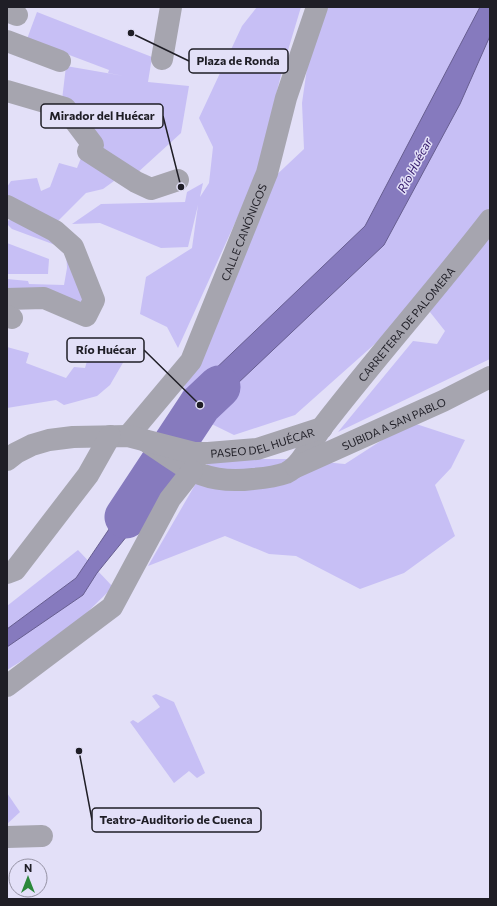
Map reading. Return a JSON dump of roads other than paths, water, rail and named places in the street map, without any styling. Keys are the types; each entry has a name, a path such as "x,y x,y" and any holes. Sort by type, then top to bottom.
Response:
{"street":[{"path":"162,59 171,7"},
{"name":"CALLE CANÓNIGOS","path":"7,573 15,570 88,475 128,437 191,361 267,173 286,98 317,7"},
{"path":"7,41 60,61"},
{"path":"7,91 65,108 93,145 88,151 136,182 151,189 178,180"},
{"path":"7,206 55,231 73,247 94,300 86,316 44,298 9,311"},
{"name":"CARRETERA DE PALOMERA","path":"322,428 490,220"},
{"name":"SUBIDA A SAN PABLO","path":"296,467 443,401 490,377"},
{"name":"PASEO DEL HUÉCAR","path":"196,461 257,449 322,428"},
{"name":"PASEO DEL HUÉCAR","path":"296,467 322,428"},
{"path":"10,454 49,440 73,437 128,437 196,461 206,476 222,480 239,481 274,477 286,473 296,467"},
{"path":"7,686 112,607 170,499 196,461"},
{"path":"7,837 42,836"}],"water":[{"path":"480,7 490,7 490,36 460,104 384,245 218,402 197,439 170,426 188,395 365,226"},
{"path":"153,464 175,477 97,573 83,595 7,647 7,629 76,578"}],"waterway":[{"name":"Río Huécar","path":"126,517 200,405 219,387"}],"place":[{"name":"Plaza de Ronda","path":"131,33"},
{"name":"Mirador del Huécar","path":"181,187"},
{"name":"Río Huécar","path":"200,405"},
{"name":"Teatro-Auditorio de Cuenca","path":"79,751"}]}
